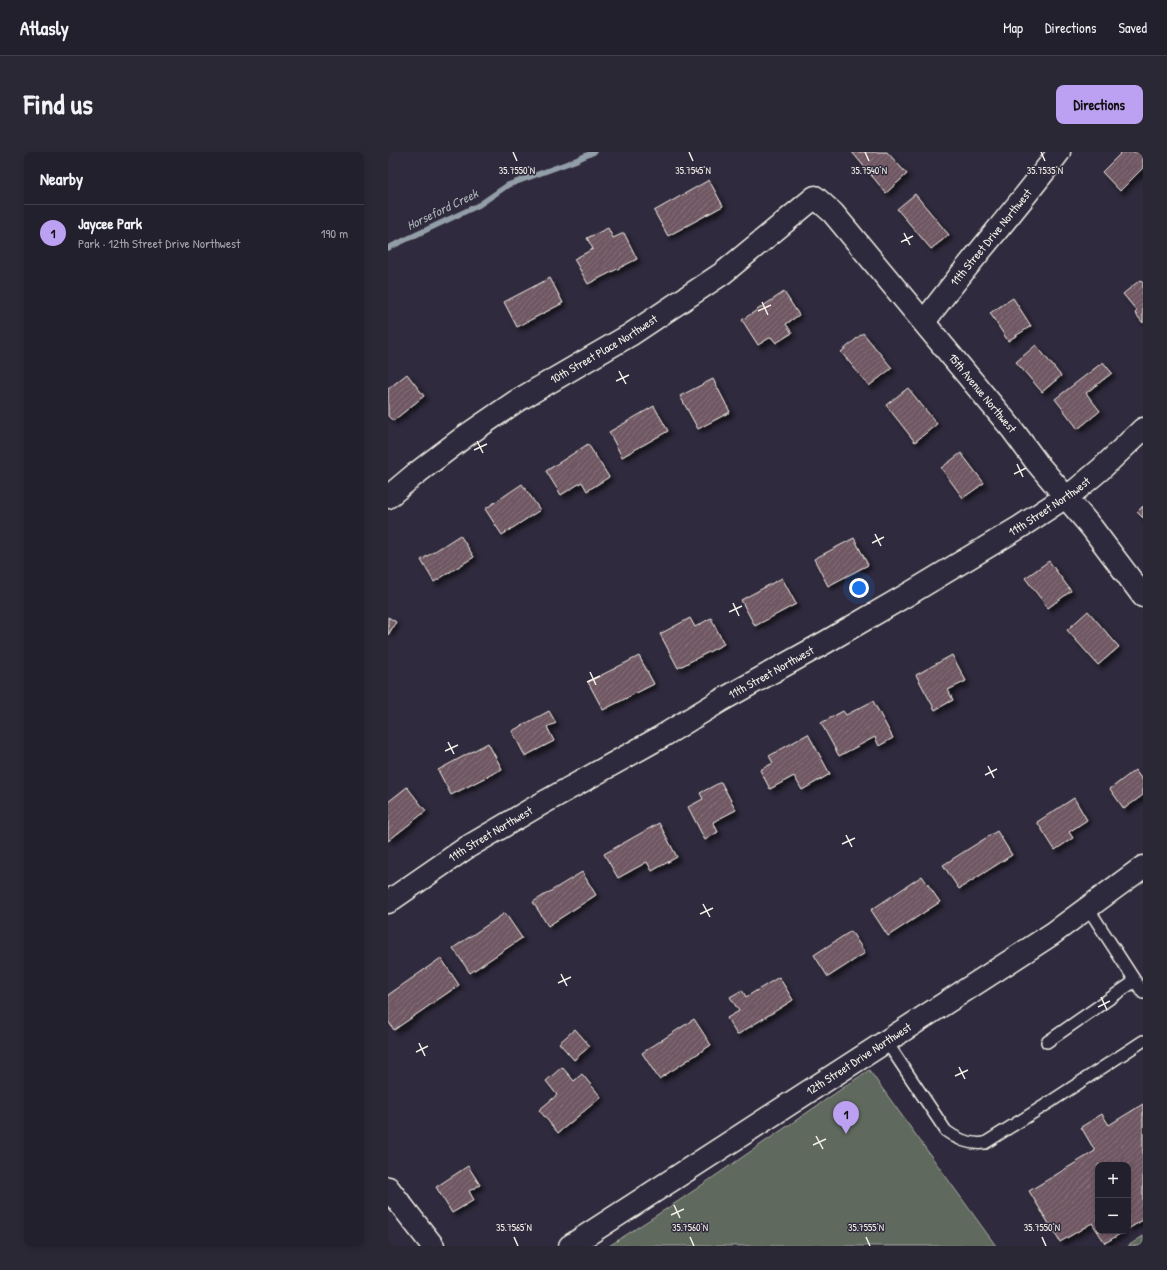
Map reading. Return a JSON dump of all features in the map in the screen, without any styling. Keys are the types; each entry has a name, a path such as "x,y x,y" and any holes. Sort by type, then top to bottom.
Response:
{"street":[{"name":"11th Street Drive Northwest","path":"924,322 1059,152"},
{"name":"15th Avenue Northwest","path":"815,197 832,213 1012,429 1037,463 1092,528 1143,596"},
{"name":"10th Street Place Northwest","path":"388,497 464,437 515,402 630,335 723,273 815,197"},
{"name":"11th Street Northwest","path":"388,902 466,848 720,701 826,642 1020,527 1076,490 1143,429"},
{"name":"12th Street Drive Northwest","path":"570,1246 1052,934 1143,868"},
{"path":"388,1188 433,1246"}],"lane":[{"path":"1088,908 1143,993"},
{"path":"1047,1042 1135,980"},
{"path":"886,1041 946,1131 956,1138 976,1144 985,1143 1143,1041"}],"green space":[{"path":"869,1070 996,1246 609,1246 683,1198"},
{"path":"1143,1236 1143,1246 1128,1246"}],"building":[{"path":"852,152 887,152 907,174 886,193"},
{"path":"1122,152 1143,152 1143,168 1120,191 1102,172"},
{"path":"709,180 723,206 668,236 654,211"},
{"path":"915,194 949,235 931,249 897,209"},
{"path":"608,228 613,238 624,233 637,259 588,284 574,259 593,249 587,238"},
{"path":"550,278 563,303 517,327 504,302"},
{"path":"1140,280 1143,283 1143,323 1135,313 1137,311 1123,294"},
{"path":"784,292 799,315 786,324 792,333 776,343 771,337 758,345 742,320"},
{"path":"1013,298 1031,326 1008,341 990,313"},
{"path":"863,333 892,368 869,386 841,352"},
{"path":"1036,345 1061,376 1042,392 1016,362"},
{"path":"1103,362 1112,373 1086,393 1100,411 1078,429 1055,399"},
{"path":"407,374 424,396 393,421 388,416 388,389"},
{"path":"713,379 730,412 698,429 680,396"},
{"path":"908,388 937,424 915,442 886,405"},
{"path":"654,406 668,431 622,457 609,432"},
{"path":"588,444 609,477 587,491 582,482 561,495 546,471"},
{"path":"961,453 984,483 963,498 941,468"},
{"path":"522,484 540,510 502,535 485,509"},
{"path":"1143,506 1143,518 1137,512"},
{"path":"460,535 474,557 434,582 421,560"},
{"path":"854,538 868,565 828,586 814,559"},
{"path":"1049,561 1071,591 1048,608 1025,578"},
{"path":"782,578 796,604 755,626 741,600"},
{"path":"1088,611 1119,647 1098,665 1067,630"},
{"path":"388,617 396,622 388,635"},
{"path":"690,618 695,627 711,618 724,644 678,668 660,634"},
{"path":"952,655 966,681 948,690 953,700 935,710 916,675"},
{"path":"639,656 654,684 603,710 588,682"},
{"path":"873,701 893,738 879,746 875,737 839,756 821,723 843,711 846,715"},
{"path":"549,711 556,723 547,727 554,741 525,756 512,731"},
{"path":"808,734 830,774 802,790 794,776 770,789 760,770 773,763 769,756"},
{"path":"488,743 502,769 451,795 438,770"},
{"path":"1135,770 1143,781 1143,795 1124,809 1110,789"},
{"path":"721,782 736,810 713,822 718,832 705,840 688,807 703,799 700,793"},
{"path":"407,787 426,811 388,841 388,802"},
{"path":"1074,798 1087,820 1069,832 1073,838 1055,850 1037,822"},
{"path":"659,823 677,857 652,871 647,862 618,878 604,854"},
{"path":"997,831 1012,855 959,889 943,865"},
{"path":"582,872 596,895 548,926 533,902"},
{"path":"922,876 940,902 888,936 871,910"},
{"path":"505,913 522,938 470,973 453,948"},
{"path":"851,931 865,953 828,977 814,955"},
{"path":"441,958 459,985 394,1030 388,1021 388,995"},
{"path":"779,977 793,1000 737,1035 727,1018 739,1011 730,997 742,990 746,997"},
{"path":"694,1019 711,1045 659,1079 642,1053"},
{"path":"575,1029 590,1046 574,1060 559,1043"},
{"path":"562,1067 574,1081 582,1074 601,1097 558,1133 539,1110 557,1095 546,1081"},
{"path":"1143,1104 1143,1220 1131,1227 1131,1162 1095,1162 1095,1228 1092,1223 1060,1242 1029,1191 1095,1151 1081,1127 1102,1114 1109,1125"},
{"path":"468,1166 480,1185 469,1191 474,1200 452,1213 436,1187"},
{"path":"1099,1234 1120,1234 1105,1243"}],"waterway":[{"name":"Horseford Creek","path":"388,248 479,205 508,185 574,161 594,152"}],"place":[{"name":"Jaycee Park","path":"846,1134"}]}
